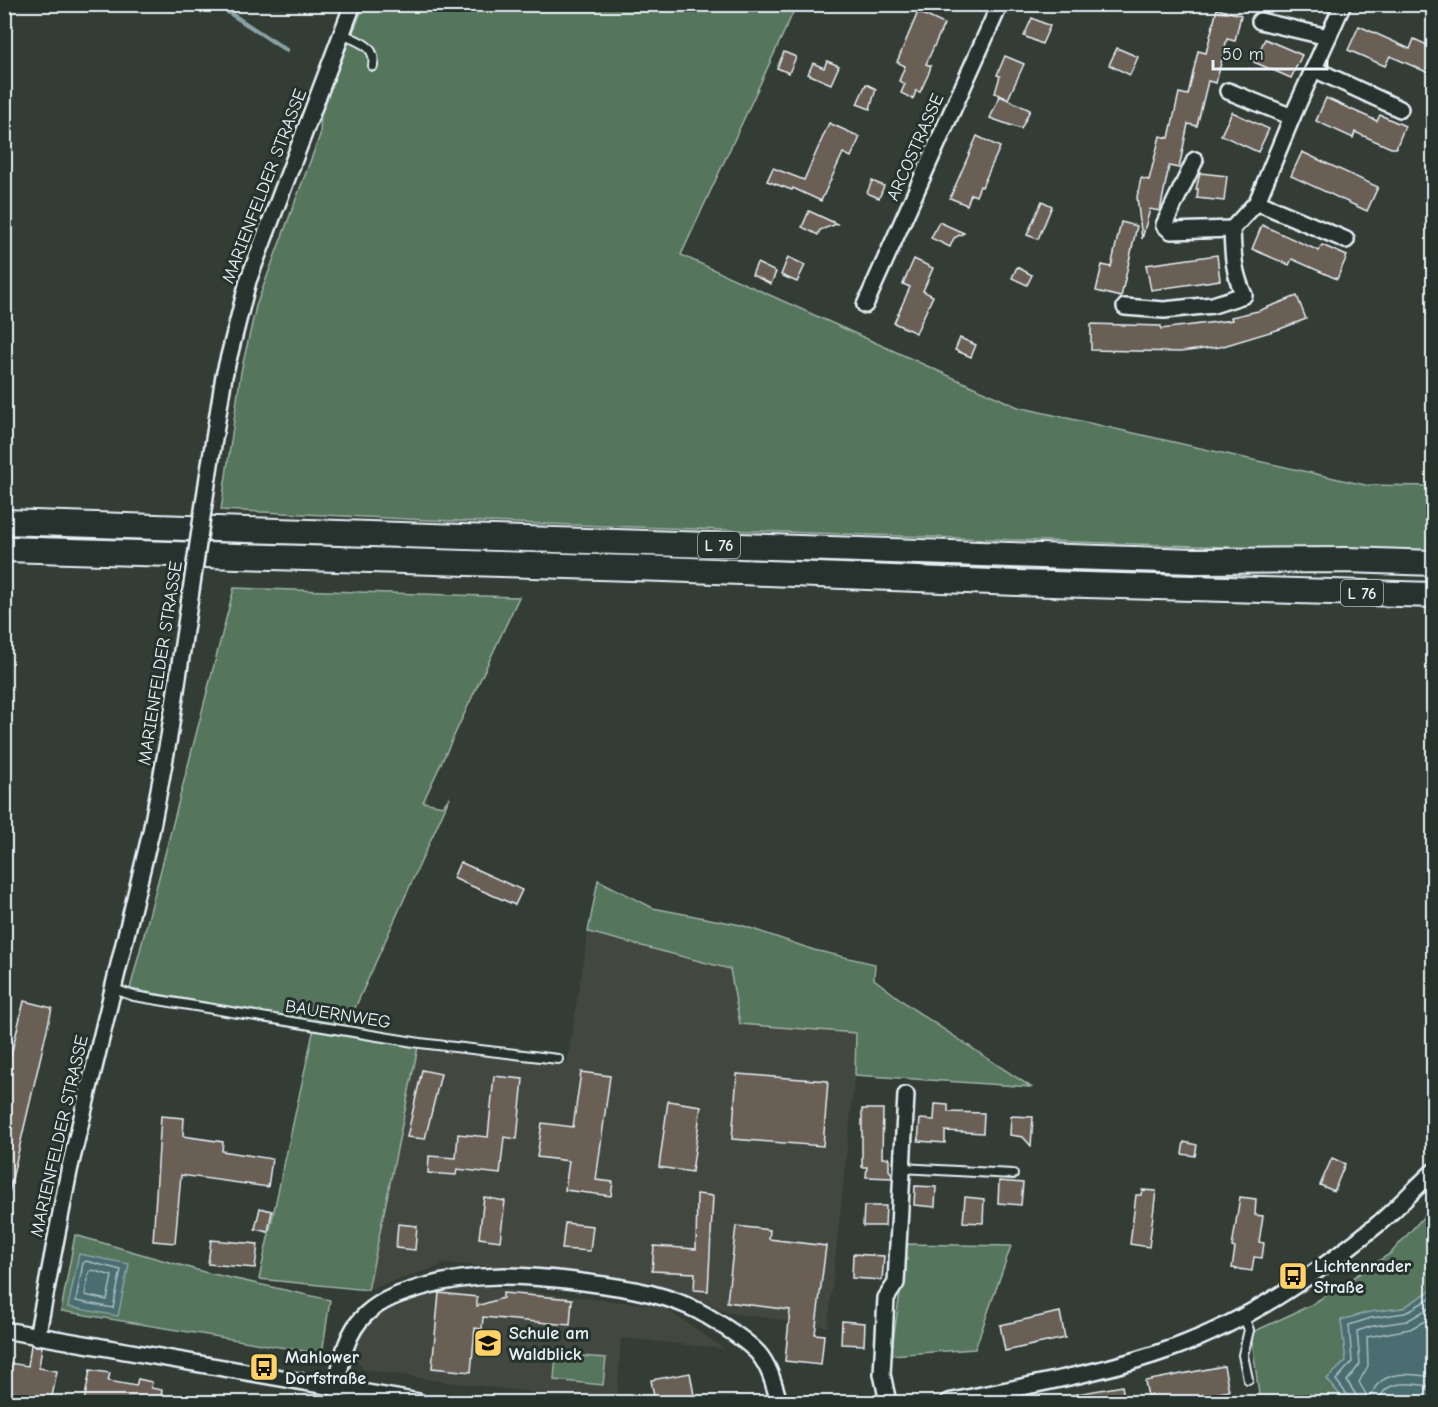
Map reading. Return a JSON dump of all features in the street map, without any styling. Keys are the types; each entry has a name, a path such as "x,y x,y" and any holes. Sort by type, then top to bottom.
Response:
{"main road":[{"name":"L 76","path":"4,522 1195,561 1347,560 1434,563"},
{"name":"L 76","path":"4,549 1434,595"}],"street":[{"name":"MARIENFELDER STRASSE","path":"37,1337 69,1170 158,801 224,376 243,298 269,222 343,34 352,4"},
{"name":"ARCOSTRASSE","path":"865,305 1000,4"},
{"path":"1195,160 1164,225 1171,231 1232,228 1257,202 1343,4"},
{"path":"1260,21 1328,37"},
{"path":"1314,69 1400,109"},
{"path":"1228,91 1292,117"},
{"path":"1257,202 1346,240"},
{"path":"1125,307 1164,310 1213,305 1244,294 1233,264 1232,228"},
{"path":"888,1402 882,1374 886,1298 896,1283 906,1095"},
{"path":"948,1402 1137,1360 1192,1341 1244,1317 1328,1263 1379,1222 1434,1171"},
{"path":"336,1389 342,1357 358,1321 385,1300 407,1291 455,1279 510,1275 628,1288 689,1307 712,1318 757,1353 771,1374 779,1402"},
{"path":"4,1330 419,1402"}],"lane":[{"path":"343,34 370,48 375,56 373,66"},
{"name":"BAUERNWEG","path":"114,989 134,996 420,1043 558,1059"},
{"path":"901,1168 1013,1174"},
{"path":"1244,1317 1249,1330 1244,1355 1248,1379"}],"shaded area":[{"path":"588,932 730,969 740,1024 856,1033 855,1075 828,1327 724,1312 701,1300 594,1272 446,1264 368,1290 418,1047 567,1063"},
{"name":"Schule am Waldblick","path":"465,1285 662,1306 725,1349 621,1338 617,1402 437,1381 363,1369 353,1355 360,1322 423,1296"}],"green space":[{"path":"797,4 681,255 1018,407 1365,485 1433,486 1434,554 427,520 221,510 241,372 256,306 320,135 321,111 364,5"},
{"path":"234,588 519,597 423,802 443,806 450,797 346,1028 130,989"},
{"path":"598,880 653,908 741,925 814,950 875,964 874,979 913,1009 1031,1087 855,1075 856,1033 740,1024 730,969 588,932"},
{"path":"314,1028 418,1047 368,1290 259,1279"},
{"path":"1433,1209 1433,1289 1403,1308 1370,1312 1341,1320 1346,1361 1327,1379 1346,1402 1260,1402 1251,1333 1311,1305 1391,1253"},
{"path":"75,1235 204,1272 330,1300 322,1354 61,1311"},
{"path":"907,1244 1011,1246 975,1349 891,1355"},
{"path":"556,1354 606,1358 603,1385 554,1380"}],"water":[{"path":"79,1254 129,1264 118,1316 68,1307"},
{"path":"1433,1289 1433,1400 1406,1396 1385,1402 1346,1402 1327,1379 1346,1361 1341,1320 1370,1312 1403,1308"}],"building":[{"path":"1217,9 1241,15 1235,41 1227,39 1216,83 1208,81 1197,126 1188,124 1179,168 1169,166 1160,211 1150,209 1142,239 1137,197 1141,178 1149,180 1160,136 1169,138 1179,93 1188,95 1198,51 1206,53"},
{"path":"918,12 944,24 926,64 931,66 928,75 920,92 916,91 913,99 901,93 905,84 899,81 905,66 897,62"},
{"path":"1032,18 1050,26 1042,44 1024,36"},
{"path":"1359,26 1410,49 1414,39 1434,48 1434,63 1429,73 1390,56 1385,66 1348,50"},
{"path":"1265,39 1302,55 1291,78 1254,62"},
{"path":"1117,48 1138,57 1130,75 1109,65"},
{"path":"784,52 796,57 789,73 777,68"},
{"path":"1005,56 1024,64 1008,99 995,93 1000,76 997,75"},
{"path":"827,61 839,66 831,84 808,74 813,63 824,68"},
{"path":"866,84 876,89 870,109 857,104"},
{"path":"1000,96 1030,110 1021,129 990,118"},
{"path":"1326,98 1377,121 1380,115 1405,126 1396,148 1391,148 1355,132 1353,138 1316,121"},
{"path":"1232,112 1269,129 1258,152 1221,135"},
{"path":"829,123 860,137 851,157 843,153 821,201 793,188 792,190 767,181 773,168 804,180"},
{"path":"977,136 1000,147 982,187 980,186 976,196 971,194 967,205 950,198"},
{"path":"1302,152 1378,187 1367,211 1291,176"},
{"path":"1200,173 1227,176 1224,201 1197,198 1198,189 1196,189"},
{"path":"872,181 884,186 879,198 867,193"},
{"path":"1042,201 1052,206 1038,239 1027,235"},
{"path":"809,211 837,224 820,230 818,235 802,227"},
{"path":"939,222 964,233 954,238 950,247 931,238"},
{"path":"1121,222 1137,226 1121,297 1096,291 1102,265 1111,267"},
{"path":"1262,225 1319,251 1322,245 1347,256 1337,279 1292,259 1289,265 1252,249"},
{"path":"1217,255 1220,280 1151,290 1146,265"},
{"path":"788,257 805,265 797,282 781,275"},
{"path":"914,259 933,268 923,291 933,296 916,333 894,323 910,287 903,284"},
{"path":"757,263 776,272 771,284 752,275"},
{"path":"1017,267 1032,275 1027,285 1012,278"},
{"path":"1297,296 1306,319 1220,347 1180,352 1091,350 1091,324 1161,326 1161,329 1232,320 1231,317 1258,311"},
{"path":"960,338 976,345 971,357 955,350"},
{"path":"460,862 522,890 515,905 453,878"},
{"path":"24,1001 52,1008 9,1192 4,1191 4,1084"},
{"path":"422,1070 441,1074 425,1139 407,1137"},
{"path":"581,1072 610,1076 596,1180 613,1182 611,1196 565,1190 569,1161 537,1157 542,1123 573,1127"},
{"path":"737,1074 828,1081 823,1146 732,1139"},
{"path":"494,1076 523,1079 517,1139 504,1137 500,1174 457,1169 456,1175 428,1173 429,1156 456,1158 458,1134 488,1137"},
{"path":"668,1101 701,1106 692,1172 659,1167"},
{"path":"935,1104 948,1105 948,1112 984,1113 983,1133 945,1131 945,1143 918,1141 920,1119 934,1120"},
{"path":"862,1109 883,1109 882,1158 889,1158 892,1178 866,1177 867,1167 862,1167"},
{"path":"161,1116 184,1118 183,1136 223,1142 222,1151 272,1159 268,1187 181,1175 175,1243 153,1241"},
{"path":"1011,1116 1033,1117 1031,1146 1023,1137 1010,1135"},
{"path":"1184,1142 1197,1145 1195,1156 1182,1154"},
{"path":"1332,1158 1345,1164 1334,1191 1320,1185"},
{"path":"999,1181 1023,1183 1021,1205 998,1203"},
{"path":"915,1186 936,1187 935,1207 914,1205"},
{"path":"1142,1190 1156,1191 1149,1247 1130,1244 1136,1195 1141,1195"},
{"path":"697,1194 713,1196 708,1291 694,1290 695,1273 652,1271 654,1246 696,1249"},
{"path":"484,1197 505,1201 500,1241 479,1238"},
{"path":"965,1197 984,1199 983,1223 963,1222"},
{"path":"1240,1197 1256,1199 1255,1215 1263,1216 1259,1242 1264,1243 1262,1258 1254,1257 1252,1271 1232,1268 1235,1248 1232,1247"},
{"path":"864,1206 886,1206 885,1226 863,1226"},
{"path":"260,1208 272,1211 268,1232 255,1229"},
{"path":"565,1223 593,1226 590,1251 562,1249"},
{"path":"398,1224 417,1226 415,1250 396,1248"},
{"path":"736,1226 770,1230 769,1239 826,1246 815,1334 824,1335 821,1365 785,1361 790,1310 727,1302"},
{"path":"211,1240 258,1244 255,1268 208,1264"},
{"path":"853,1254 884,1256 882,1280 852,1278"},
{"path":"439,1293 477,1297 477,1306 503,1298 503,1293 572,1299 570,1325 483,1317 482,1329 475,1328 471,1372 432,1368"},
{"path":"1060,1312 1065,1338 1005,1351 1000,1325"},
{"path":"842,1321 865,1323 864,1345 841,1344"},
{"path":"31,1345 42,1346 39,1368 57,1371 51,1402 14,1402 15,1393 4,1391 4,1372 7,1373 9,1363 28,1366"},
{"path":"1224,1366 1229,1391 1178,1402 1149,1402 1145,1381"},
{"path":"90,1370 110,1373 108,1381 136,1386 138,1379 152,1382 151,1388 162,1390 160,1402 84,1402"},
{"path":"690,1373 694,1395 655,1402 651,1380"},
{"path":"1122,1386 1125,1402 1061,1402 1060,1397"}],"waterway":[{"path":"216,4 286,50"}],"place":[{"name":"Lichtenrader Straße","path":"1293,1276"},
{"name":"Schule am Waldblick","path":"488,1343"},
{"name":"Mahlower Dorfstraße","path":"264,1367"}]}
